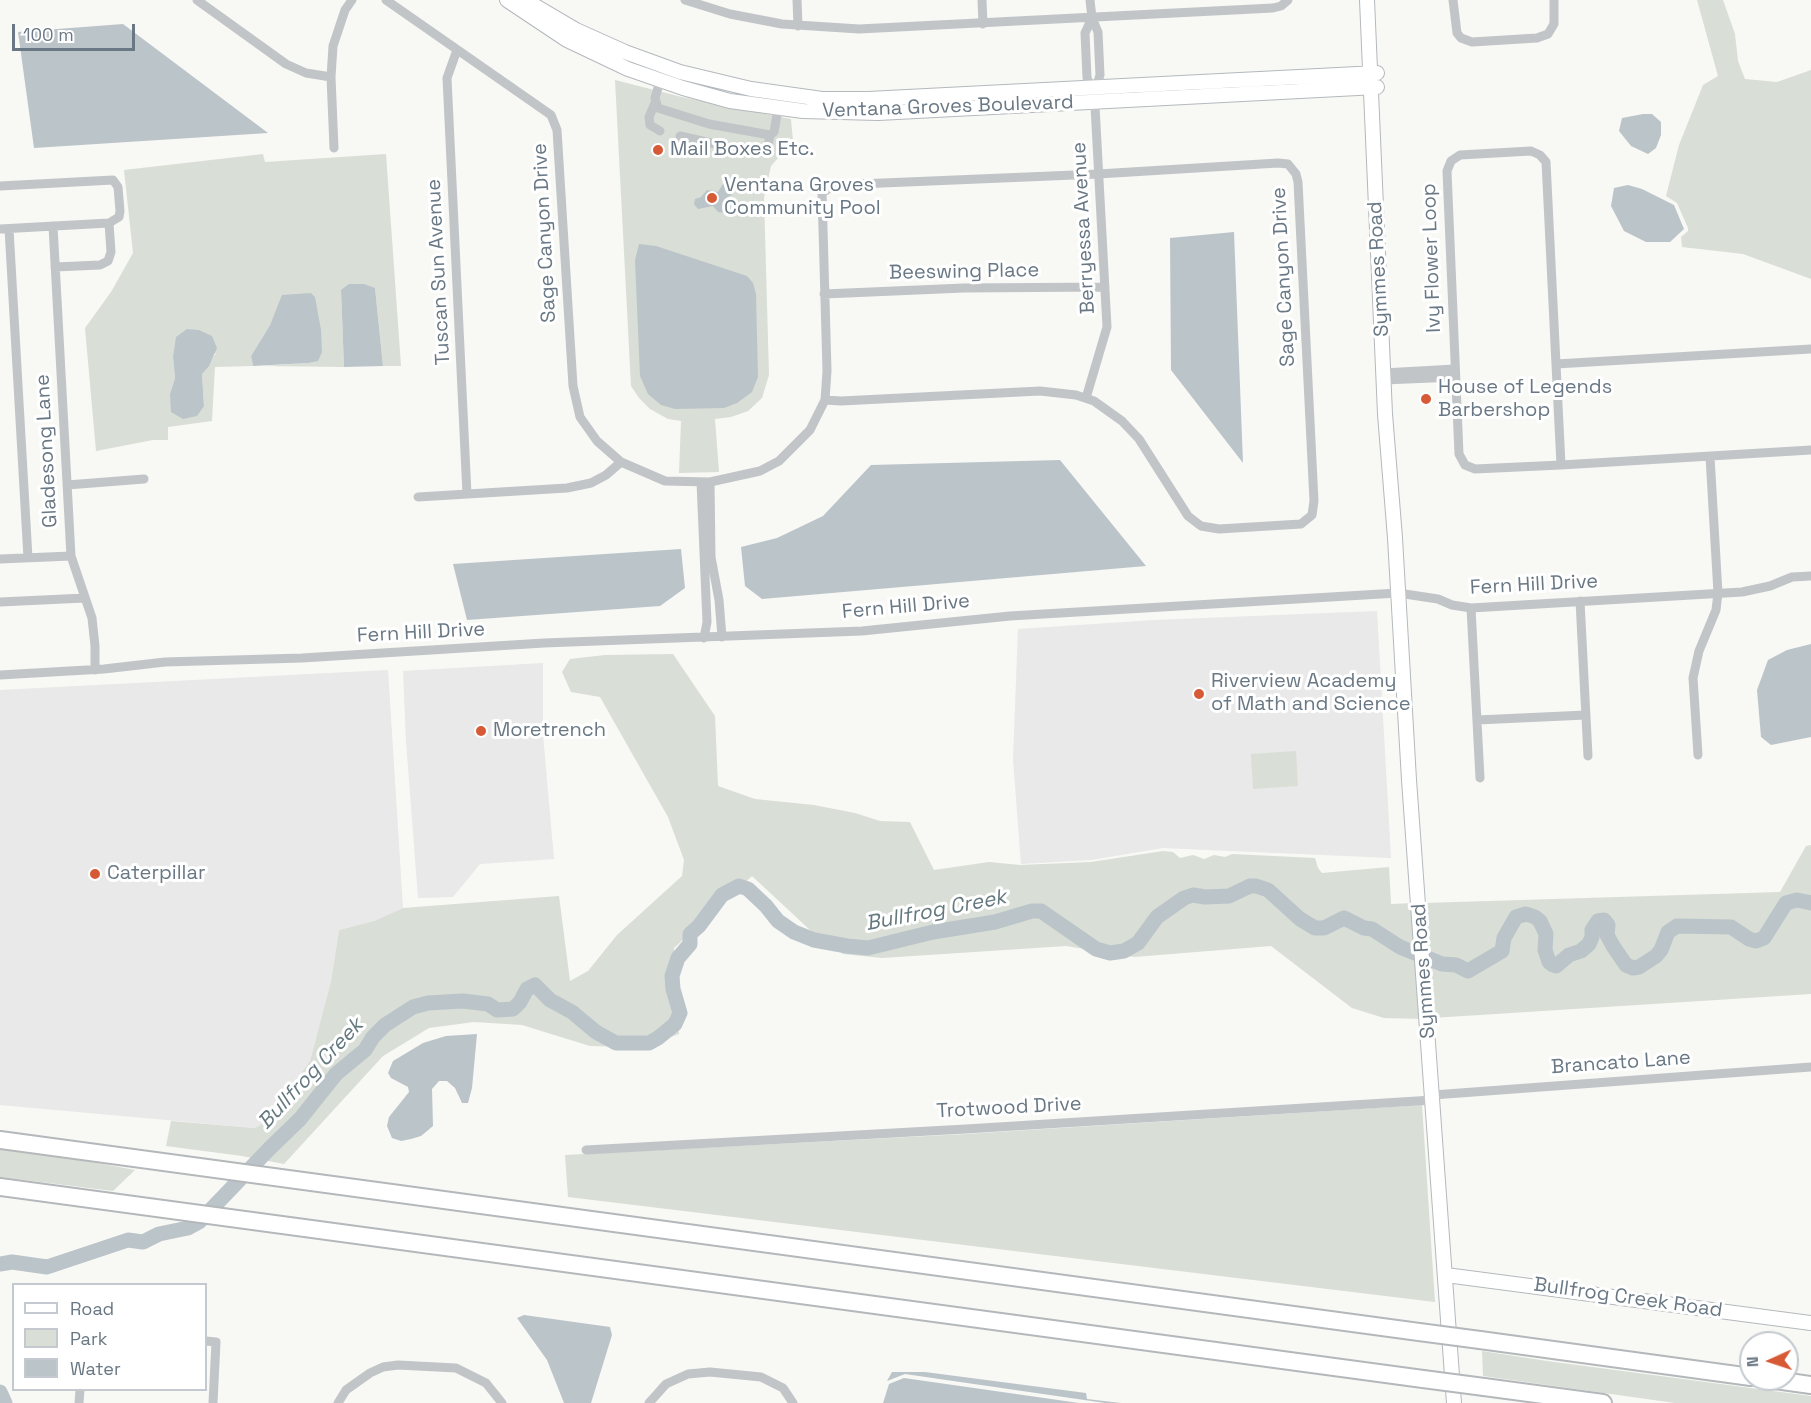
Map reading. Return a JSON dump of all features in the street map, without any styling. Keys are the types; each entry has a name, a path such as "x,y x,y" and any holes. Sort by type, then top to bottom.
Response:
{"highway":[{"path":"0,1140 1739,1375"},
{"path":"0,1186 1603,1403"}],"street":[{"path":"197,0 286,64 306,73 331,77"},
{"path":"334,148 331,77 333,46 345,10 352,0"},
{"name":"Sage Canyon Drive","path":"386,0 551,115 557,130 573,386 580,417 597,441 621,462 665,480 706,482 760,471 779,461 810,430 825,400 828,371 822,194 835,185 1098,174 1278,163 1288,164 1293,168 1298,182 1314,501 1312,515 1301,524 1219,529 1201,526 1188,516 1131,430 1113,413 1086,398 1040,391 825,400"},
{"name":"Ventana Groves Boulevard","path":"507,0 587,51 628,69 660,81 730,101 778,109 827,113 878,113 1373,73"},
{"name":"Ventana Groves Boulevard","path":"525,0 576,30 661,66 727,84 771,93 810,97 868,99 1094,95 1374,87"},
{"path":"797,0 798,26"},
{"path":"982,0 983,24"},
{"name":"Berryessa Avenue","path":"1086,398 1107,327 1094,95 1100,75 1098,32 1092,18 1090,0"},
{"path":"688,1 739,16 798,26 859,29 1273,8 1281,6 1288,0"},
{"name":"Symmes Road","path":"1367,0 1374,87 1395,538 1408,757 1454,1403"},
{"name":"Symmes Road","path":"1373,0 1373,73"},
{"path":"1453,0 1454,25 1457,33 1461,38 1472,42 1537,38 1548,34 1554,24 1554,0"},
{"name":"Tuscan Sun Avenue","path":"457,50 447,78 467,494"},
{"path":"660,131 650,125 650,117 660,81 661,66"},
{"path":"680,136 754,153 767,151 770,135 774,132 778,109 790,100 810,97"},
{"path":"655,103 658,108 709,123 770,135"},
{"name":"Ivy Flower Loop","path":"1561,465 1546,162 1540,155 1531,152 1466,154 1451,161 1446,177 1459,454 1465,465 1478,470 1811,450"},
{"path":"0,186 113,180 118,187 120,211 118,217 109,223 5,229 28,558"},
{"path":"55,267 100,265 108,261 111,252 109,223"},
{"name":"Gladesong Lane","path":"53,226 71,556 93,626 95,670"},
{"name":"Beeswing Place","path":"824,294 964,288 1105,287"},
{"path":"1556,364 1811,349"},
{"path":"1388,376 1455,373"},
{"path":"1698,755 1693,678 1699,651 1716,610 1718,593 1710,457"},
{"path":"418,497 567,488 591,483 606,475 621,462"},
{"path":"67,484 144,479"},
{"path":"706,482 711,557 719,600 722,637"},
{"path":"705,638 707,622 706,482"},
{"path":"0,559 71,556"},
{"name":"Fern Hill Drive","path":"0,675 95,670 165,662 302,658 544,644 862,631 1011,616 1398,592 1471,608 1742,592 1770,586 1792,577 1811,576"},
{"path":"0,603 86,598"},
{"path":"1580,601 1588,756"},
{"path":"1471,608 1480,778"},
{"path":"1477,720 1586,715"},
{"name":"Brancato Lane","path":"1433,1097 1811,1067"},
{"name":"Trotwood Drive","path":"586,1150 966,1130 1433,1097"},
{"name":"Bullfrog Creek Road","path":"1446,1275 1811,1323"},
{"path":"207,1341 216,1342 213,1403"},
{"path":"338,1403 346,1390 370,1373 383,1366 398,1365 456,1368 486,1383 502,1403"},
{"path":"649,1403 666,1384 688,1374 710,1372 761,1377 783,1388 793,1403"}],"shaded area":[{"name":"Riverview Academy of Math and Science","path":"1377,611 1391,858 1163,848 1091,860 1021,864 1013,759 1018,629 1155,620"},
{"path":"543,663 543,735 554,859 480,864 453,897 418,898 403,671"},
{"path":"388,670 403,908 374,921 339,930 331,981 310,1061 260,1125 255,1128 0,1105 0,690"}],"green space":[{"path":"1697,0 1723,0 1735,34 1738,61 1745,79 1777,82 1811,70 1811,279 1743,254 1682,247 1681,237 1688,231 1688,228 1677,203 1666,196 1679,145 1703,85 1718,76"},
{"path":"615,80 682,97 791,119 793,141 771,166 764,198 769,375 762,398 748,411 731,417 715,419 719,472 679,473 681,421 668,419 650,409 631,386"},
{"path":"263,154 265,162 386,154 401,366 383,366 375,288 341,290 344,367 263,366 308,363 283,295 270,325 251,356 253,366 215,367 212,421 168,427 168,440 153,440 96,451 85,328 111,292 133,253 124,170","holes":["216,353 202,374 204,406 170,394 175,378 173,357"]},
{"path":"673,654 715,716 718,786 755,799 814,805 855,813 880,821 910,822 934,870 989,862 1020,865 1091,862 1163,851 1173,852 1180,858 1193,855 1204,859 1214,855 1225,857 1232,854 1315,858 1322,873 1389,867 1391,904 1415,903 1423,1019 1384,1018 1352,1008 1271,946 1134,957 1066,946 882,958 843,954 810,930 752,876 674,948 679,1034 657,1042 632,1047 590,1046 522,1025 474,1022 429,1028 383,1056 284,1164 166,1146 171,1121 255,1128 281,1101 310,1061 331,981 339,930 374,921 403,908 559,896 570,981 588,971 617,935 682,876 684,860 668,817 600,697 571,692 562,672 570,659 605,655"},
{"path":"1296,751 1298,786 1253,789 1251,754"},
{"path":"1811,845 1811,994 1432,1018 1424,903 1780,892 1806,846"},
{"path":"1422,1105 1435,1302 568,1197 565,1155 966,1134"},
{"path":"0,1149 135,1170 113,1191 0,1177"},
{"path":"1482,1351 1739,1386 1739,1391 1773,1391 1811,1396 1811,1403 1675,1403 1483,1376"}],"water":[{"path":"123,24 268,133 34,148 18,32"},
{"path":"1652,114 1661,122 1661,135 1656,148 1648,154 1631,146 1619,131 1622,118"},
{"name":"Ventana Groves Community Pool","path":"729,183 735,189 733,194 726,198 728,210 725,213 718,212 713,206 698,209 694,204 695,199 701,197 707,190 718,192 723,184"},
{"path":"1628,185 1642,189 1674,205 1684,229 1670,242 1646,242 1624,231 1611,206 1614,188"},
{"path":"1234,232 1243,463 1171,370 1170,238"},
{"path":"639,244 656,246 747,276 753,283 756,294 758,377 752,392 737,403 724,408 675,409 661,405 648,394 640,376 635,260"},
{"path":"349,284 364,284 375,288 383,366 344,367 341,290"},
{"path":"311,293 315,297 321,330 322,352 318,361 253,366 251,356 270,325 282,295"},
{"path":"187,329 199,330 212,336 217,348 209,366 202,374 204,406 197,416 183,419 171,412 170,394 175,378 173,357 176,337"},
{"path":"1060,460 1146,566 762,599 745,586 741,547 777,538 823,516 871,465"},
{"path":"681,549 685,588 660,606 467,620 453,564"},
{"path":"1811,644 1811,737 1771,745 1761,737 1757,690 1768,660 1787,650"},
{"path":"477,1034 472,1088 468,1103 462,1103 455,1088 447,1081 439,1081 432,1089 433,1126 421,1136 411,1139 401,1141 392,1138 387,1126 389,1117 409,1092 408,1087 391,1078 388,1073 393,1061 423,1043 446,1036"},
{"path":"524,1315 610,1327 612,1335 591,1403 564,1403 547,1360 517,1318"},
{"path":"892,1372 925,1372 1086,1393 1087,1399 1121,1403 1105,1403 905,1374 887,1381"},
{"path":"904,1378 1079,1403 883,1403 889,1384"}],"waterway":[{"name":"Bullfrog Creek","path":"0,1264 12,1262 47,1267 128,1240 143,1242 159,1234 188,1228 199,1222 300,1119 336,1074 365,1050 373,1037 385,1025 413,1007 428,1003 463,1001 488,1004 497,1010 513,1009 527,989 535,985 550,1000 572,1012 596,1032 616,1043 649,1043 675,1024 680,1013 672,976 678,958 690,944 690,934 699,926 722,895 739,886 748,889 778,921 794,932 814,940 847,946 868,948 933,932 995,922 1032,911 1041,911 1096,949 1110,953 1124,951 1138,943 1157,917 1184,898 1193,895 1229,896 1250,886 1256,886 1268,890 1300,919 1315,928 1324,928 1344,918 1364,928 1372,929 1400,947 1442,964 1456,965 1468,971 1502,951 1504,938 1516,917 1526,914 1540,921 1546,934 1545,950 1549,962 1553,965 1556,966 1569,955 1581,951 1589,944 1592,930 1598,921 1604,920 1608,925 1607,935 1613,946 1626,965 1633,968 1639,967 1656,956 1668,932 1677,926 1731,927 1756,941 1764,938 1786,903 1797,900 1811,903"},
{"name":"Bullfrog Creek","path":"0,1392 5,1403"}],"place":[{"name":"Mail Boxes Etc.","path":"658,150"},
{"name":"Ventana Groves Community Pool","path":"712,198"},
{"name":"House of Legends Barbershop","path":"1426,399"},
{"name":"Riverview Academy of Math and Science","path":"1199,694"},
{"name":"Moretrench","path":"481,731"},
{"name":"Caterpillar","path":"95,874"}]}
